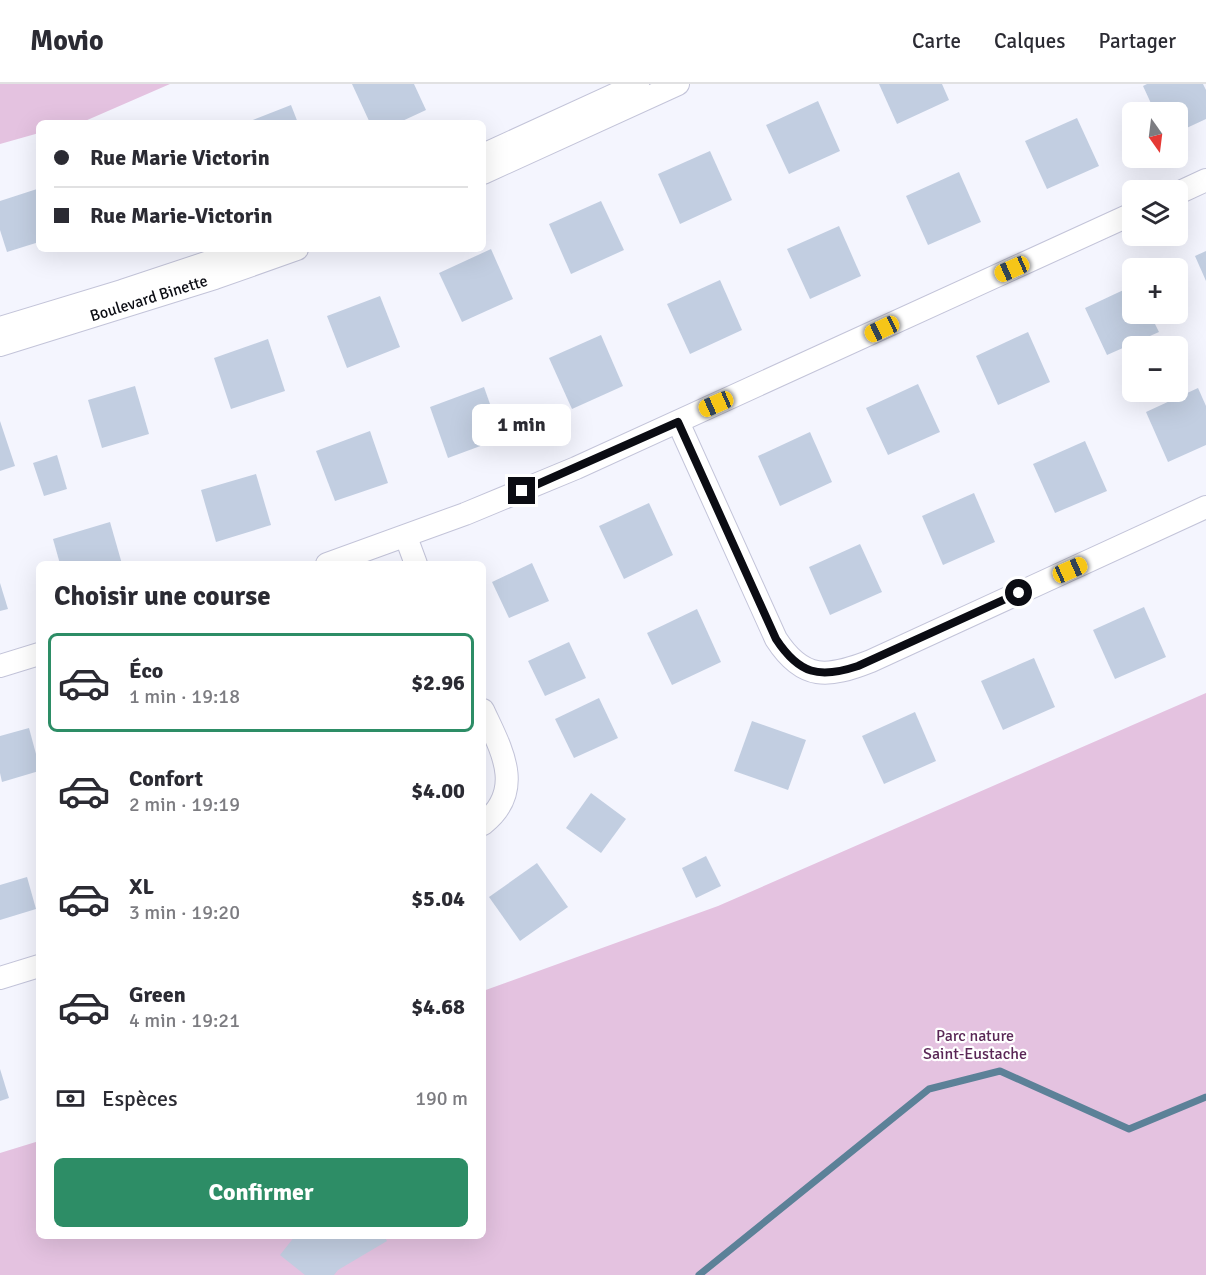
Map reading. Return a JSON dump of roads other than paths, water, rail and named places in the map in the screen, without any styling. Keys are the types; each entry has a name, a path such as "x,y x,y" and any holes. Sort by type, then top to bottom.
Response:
{"street":[{"path":"486,154 638,84"},
{"path":"486,171 678,84"},
{"path":"1188,188 1206,180"},
{"path":"336,561 406,537 522,491 1122,219"},
{"name":"Boulevard Binette","path":"0,328 239,252"},
{"name":"Boulevard Binette","path":"0,345 216,278 289,252"},
{"path":"678,422 776,639 783,650 799,666 807,671 818,673 838,673 871,661 1206,507"},
{"path":"406,537 415,561"},
{"path":"0,666 36,655"},
{"path":"486,717 502,753 507,774 503,798 495,812 486,821"},
{"path":"0,978 36,967"}],"waterway":[{"path":"699,1275 929,1089 1000,1071 1129,1129 1206,1097"}],"park label":[{"name":"Parc nature Saint-Eustache","path":"975,1045"}]}
